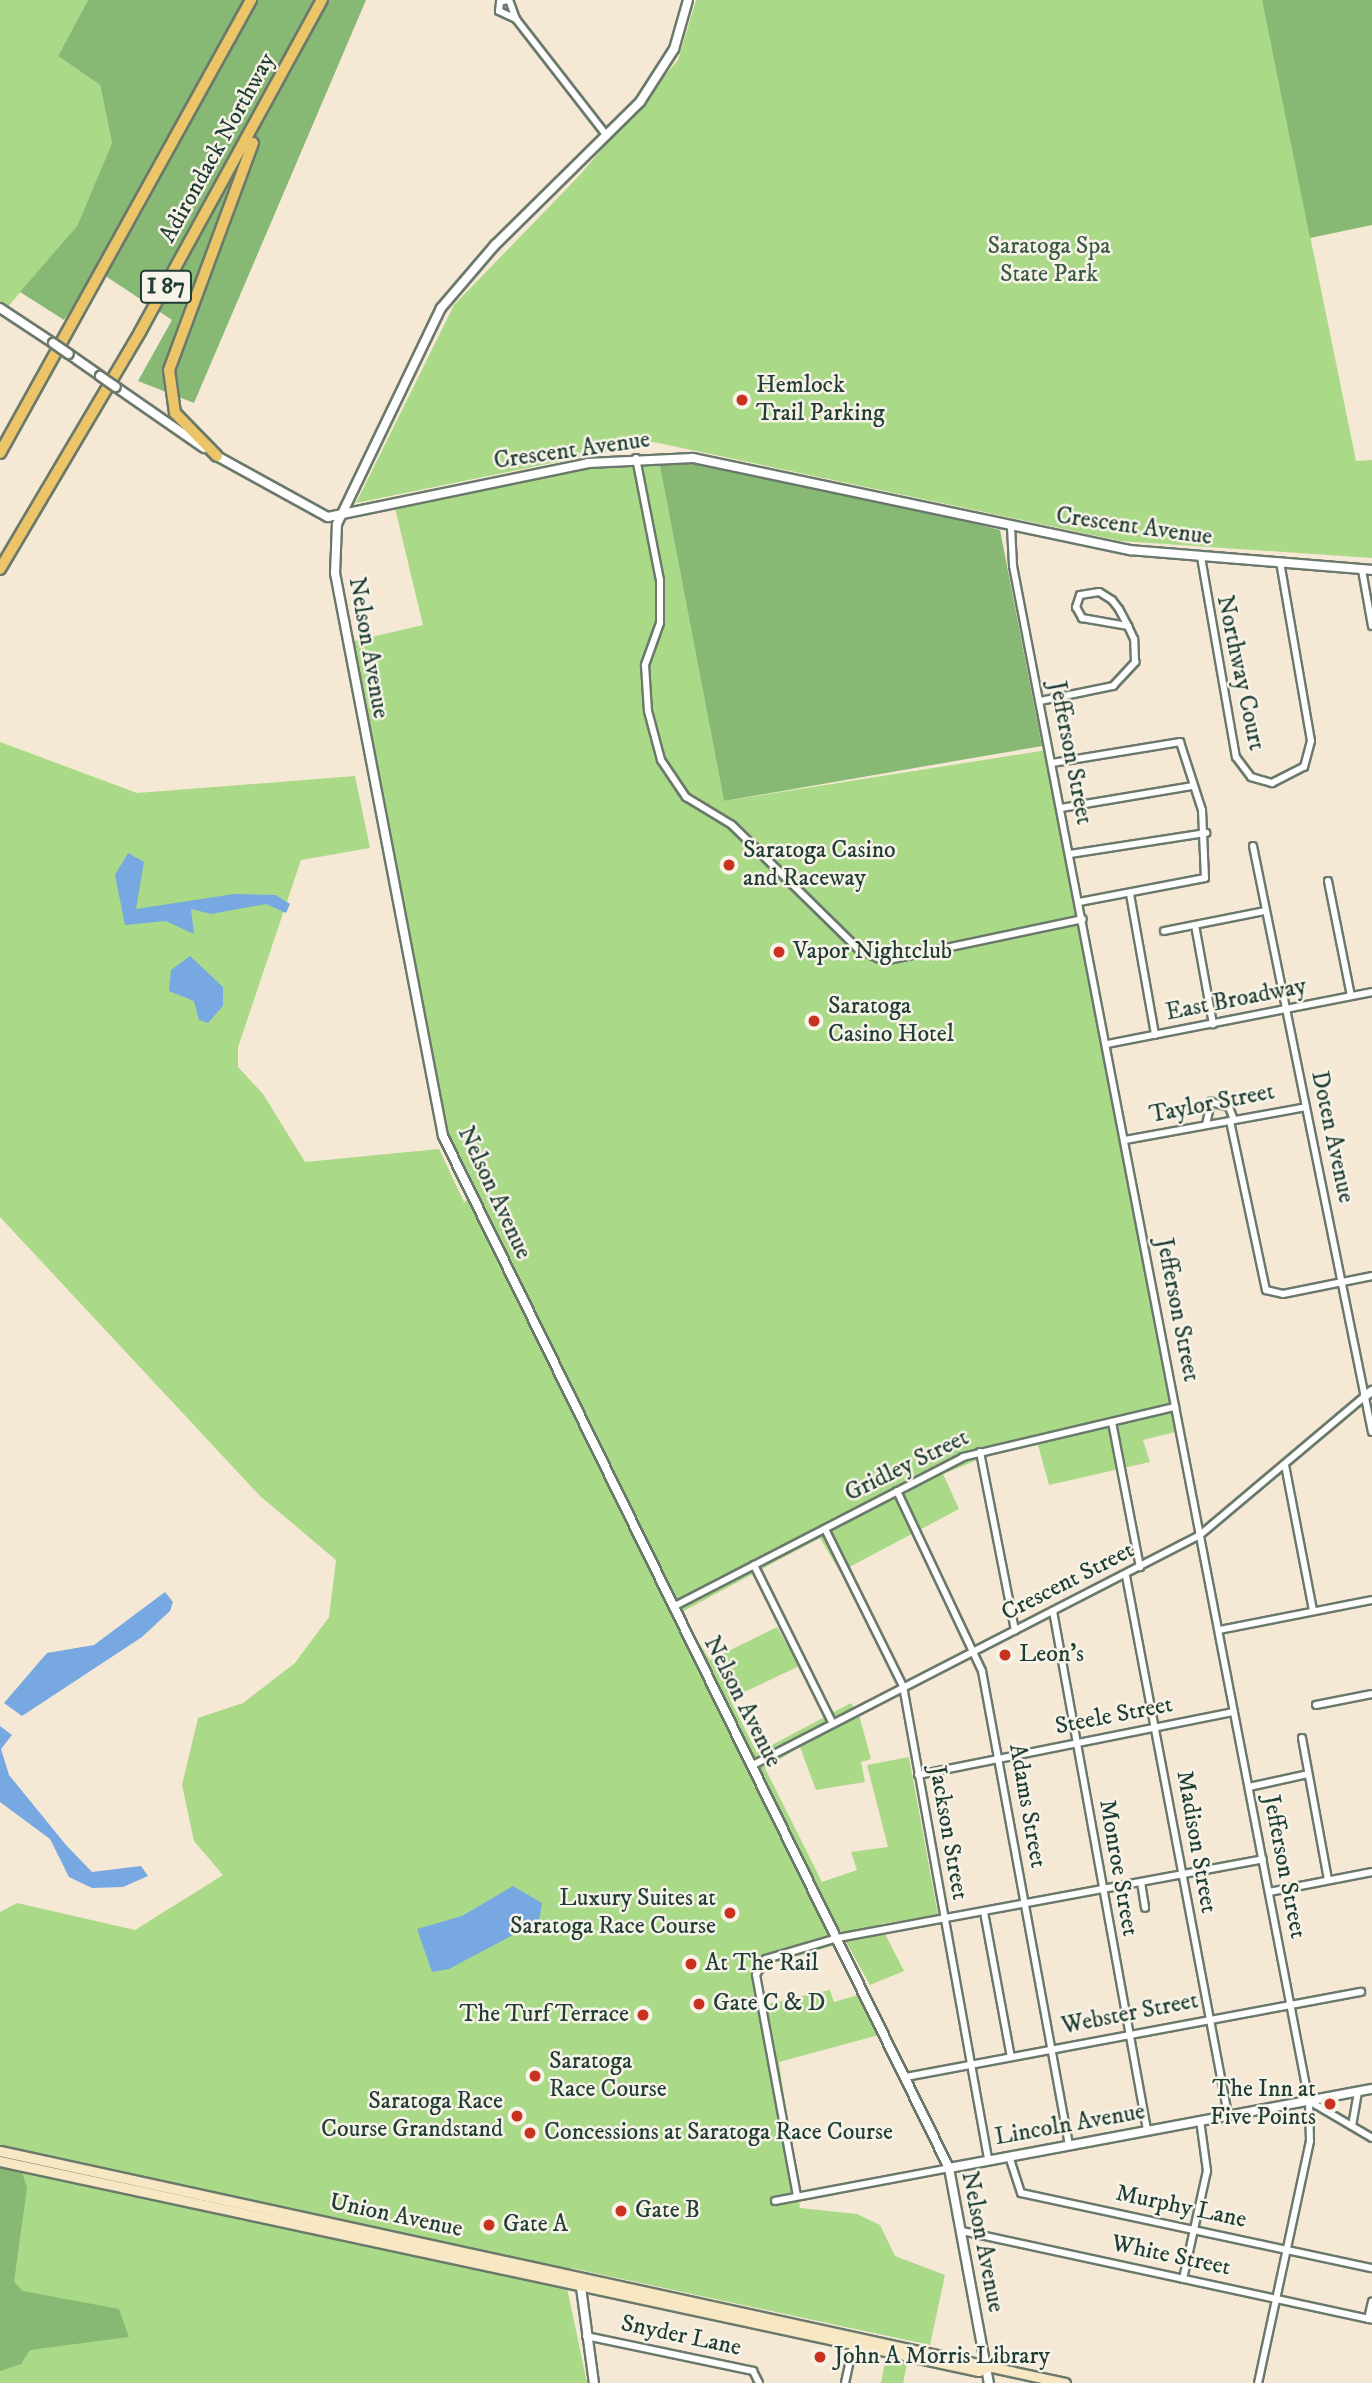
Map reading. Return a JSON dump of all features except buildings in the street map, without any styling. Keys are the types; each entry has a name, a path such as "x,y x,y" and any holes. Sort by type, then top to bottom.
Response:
{"highway":[{"name":"Adirondack Northway","path":"0,453 251,0"},
{"name":"Adirondack Northway","path":"0,569 322,0"},
{"path":"217,456 175,413 169,370 221,218 277,83"}],"main road":[{"name":"Union Avenue","path":"0,2151 856,2333 986,2367 1065,2383"},
{"name":"Union Avenue","path":"0,2161 853,2345 979,2371 986,2367"}],"street":[{"path":"516,19 499,11 508,0 516,19 607,136"},
{"name":"Nelson Avenue","path":"688,0 666,64 607,136 495,245 441,308 342,515 332,544 338,598 443,1136 949,2168 989,2383"},
{"name":"Crescent Avenue","path":"0,308 217,456 310,510 342,515 522,474 636,457 732,463 1012,527 1201,557 1372,570"},
{"path":"636,457 660,580 660,623 645,665 648,711 661,760 686,797 732,825 857,948 884,961 1083,919"},
{"name":"Jefferson Street","path":"1012,527 1011,554 1309,2101 1310,2141 1258,2383"},
{"name":"Northway Court","path":"1201,557 1236,757 1251,777 1272,783 1304,768 1311,741 1280,562"},
{"path":"1362,570 1372,626"},
{"path":"1040,701 1103,690 1126,677 1136,653 1128,625 1099,592 1077,601 1077,614 1087,621 1128,625"},
{"path":"1052,763 1163,743 1185,744 1206,833 1209,871 1193,883 1079,902"},
{"path":"1061,808 1193,786"},
{"path":"1070,854 1206,833"},
{"name":"Doten Avenue","path":"1253,846 1342,1283 1368,1394 1372,1432"},
{"path":"1328,881 1351,996"},
{"path":"1130,894 1155,1035"},
{"path":"1164,931 1265,911"},
{"path":"1195,925 1213,1024"},
{"name":"East Broadway","path":"1107,1044 1372,992"},
{"path":"1206,1125 1211,1102 1229,1107 1272,1293 1372,1276"},
{"name":"Taylor Street","path":"1125,1140 1306,1107"},
{"name":"Crescent Street","path":"753,1765 902,1686 1126,1576 1200,1535 1368,1394"},
{"name":"Gridley Street","path":"673,1607 897,1491 980,1452 1175,1407"},
{"path":"1112,1422 1140,1567"},
{"path":"980,1452 1015,1631"},
{"path":"1284,1465 1313,1610"},
{"name":"Adams Street","path":"897,1491 976,1651 1000,1759 1024,1905 1069,2144"},
{"name":"Jackson Street","path":"825,1529 902,1686 988,2159"},
{"path":"754,1566 832,1723"},
{"name":"Madison Street","path":"1126,1576 1228,2115"},
{"path":"1219,1630 1372,1600"},
{"name":"Monroe Street","path":"1054,1611 1147,2130"},
{"path":"1316,1706 1372,1694"},
{"name":"Steele Street","path":"918,1775 1234,1712"},
{"path":"1301,1738 1328,1880"},
{"path":"1249,1787 1308,1774"},
{"path":"797,2196 756,1970 766,1959 838,1938 1263,1859"},
{"path":"1269,1892 1372,1872"},
{"path":"1140,1882 1145,1908"},
{"path":"984,1912 1011,2057"},
{"name":"Webster Street","path":"906,2077 1209,2018 1361,1992"},
{"name":"Lincoln Avenue","path":"775,2201 1372,2089"},
{"path":"1352,2126 1358,2092"},
{"path":"1309,2101 1372,2138"},
{"path":"1183,2278 1207,2171 1200,2120"},
{"name":"Murphy Lane","path":"1009,2155 1021,2193 1372,2268"},
{"name":"White Street","path":"962,2231 1370,2319"},
{"path":"581,2274 579,2284 585,2336 594,2383"},
{"path":"1370,2319 1372,2301"},
{"path":"845,2383 856,2333"},
{"name":"Snyder Lane","path":"585,2336 753,2371 759,2383"}],"green space":[{"path":"0,0 88,0 58,56 100,85 112,143 77,226 0,316"},
{"path":"88,0 366,0 194,403 138,381 172,320 98,271 64,320 20,292 77,226 112,143 100,85 58,56"},
{"name":"Saratoga Spa State Park","path":"696,0 1262,0 1356,461 1372,460 1372,558 1121,541 654,442 356,503 454,305 578,177 678,60"},
{"path":"1262,0 1372,0 1372,225 1310,238"},
{"name":"Saratoga Race Course","path":"658,456 724,801 1047,750 1175,1432 1143,1440 1150,1462 1049,1485 1038,1445 992,1454 943,1474 959,1509 840,1572 820,1538 680,1613 710,1660 777,1627 799,1666 730,1699 757,1753 851,1703 859,1715 871,1759 861,1762 865,1782 816,1790 800,1747 765,1768 822,1882 857,1870 851,1852 888,1847 867,1765 909,1757 938,1915 880,1924 904,1971 870,1985 846,1942 773,1963 760,1975 767,2004 830,1990 834,2002 858,1995 879,2035 779,2062 800,2208 857,2214 880,2225 895,2256 945,2275 930,2345 571,2268 567,2288 587,2383 0,2383 0,1912 17,1903 135,1930 223,1875 194,1841 182,1785 198,1718 243,1703 295,1663 329,1617 336,1560 260,1496 0,1217 0,742 137,793 355,776 370,848 301,860 238,1047 238,1067 263,1094 305,1162 439,1149 464,1202 473,1197 443,1136 346,643 423,625 394,504 543,471"},
{"path":"658,456 766,469 1000,530 1042,746 724,801"},
{"path":"0,2165 21,2169 27,2188 14,2282 23,2291 119,2309 129,2337 30,2350 21,2364 0,2371"},
{"path":"886,2355 908,2360 903,2383 881,2383"}],"water":[{"path":"128,853 144,862 136,909 234,894 276,895 290,904 286,913 266,904 211,914 191,909 194,934 166,921 125,925 115,875"},
{"path":"190,956 223,987 223,1006 208,1023 199,1020 194,1001 169,991 171,970"},
{"path":"165,1592 173,1602 170,1611 142,1637 22,1716 4,1703 47,1653 94,1645"},
{"path":"0,1726 12,1735 1,1749 9,1775 66,1845 92,1872 141,1866 148,1876 123,1887 92,1888 69,1877 50,1839 0,1802"},
{"path":"513,1886 542,1903 539,1921 449,1969 432,1972 417,1929 462,1916"}],"place":[{"name":"Hemlock Trail Parking","path":"742,400"},
{"name":"Saratoga Casino and Raceway","path":"729,865"},
{"name":"Vapor Nightclub","path":"779,952"},
{"name":"Saratoga Casino Hotel","path":"814,1021"},
{"name":"Leon's","path":"1005,1655"},
{"name":"Luxury Suites at Saratoga Race Course","path":"730,1913"},
{"name":"At The Rail","path":"691,1964"},
{"name":"Gate C & D","path":"699,2004"},
{"name":"The Turf Terrace","path":"643,2015"},
{"name":"Saratoga Race Course","path":"535,2076"},
{"name":"The Inn at Five Points","path":"1330,2104"},
{"name":"Saratoga Race Course Grandstand","path":"517,2116"},
{"name":"Concessions at Saratoga Race Course","path":"530,2133"},
{"name":"Gate B","path":"621,2211"},
{"name":"Gate A","path":"489,2225"},
{"name":"John A Morris Library","path":"820,2357"}]}
